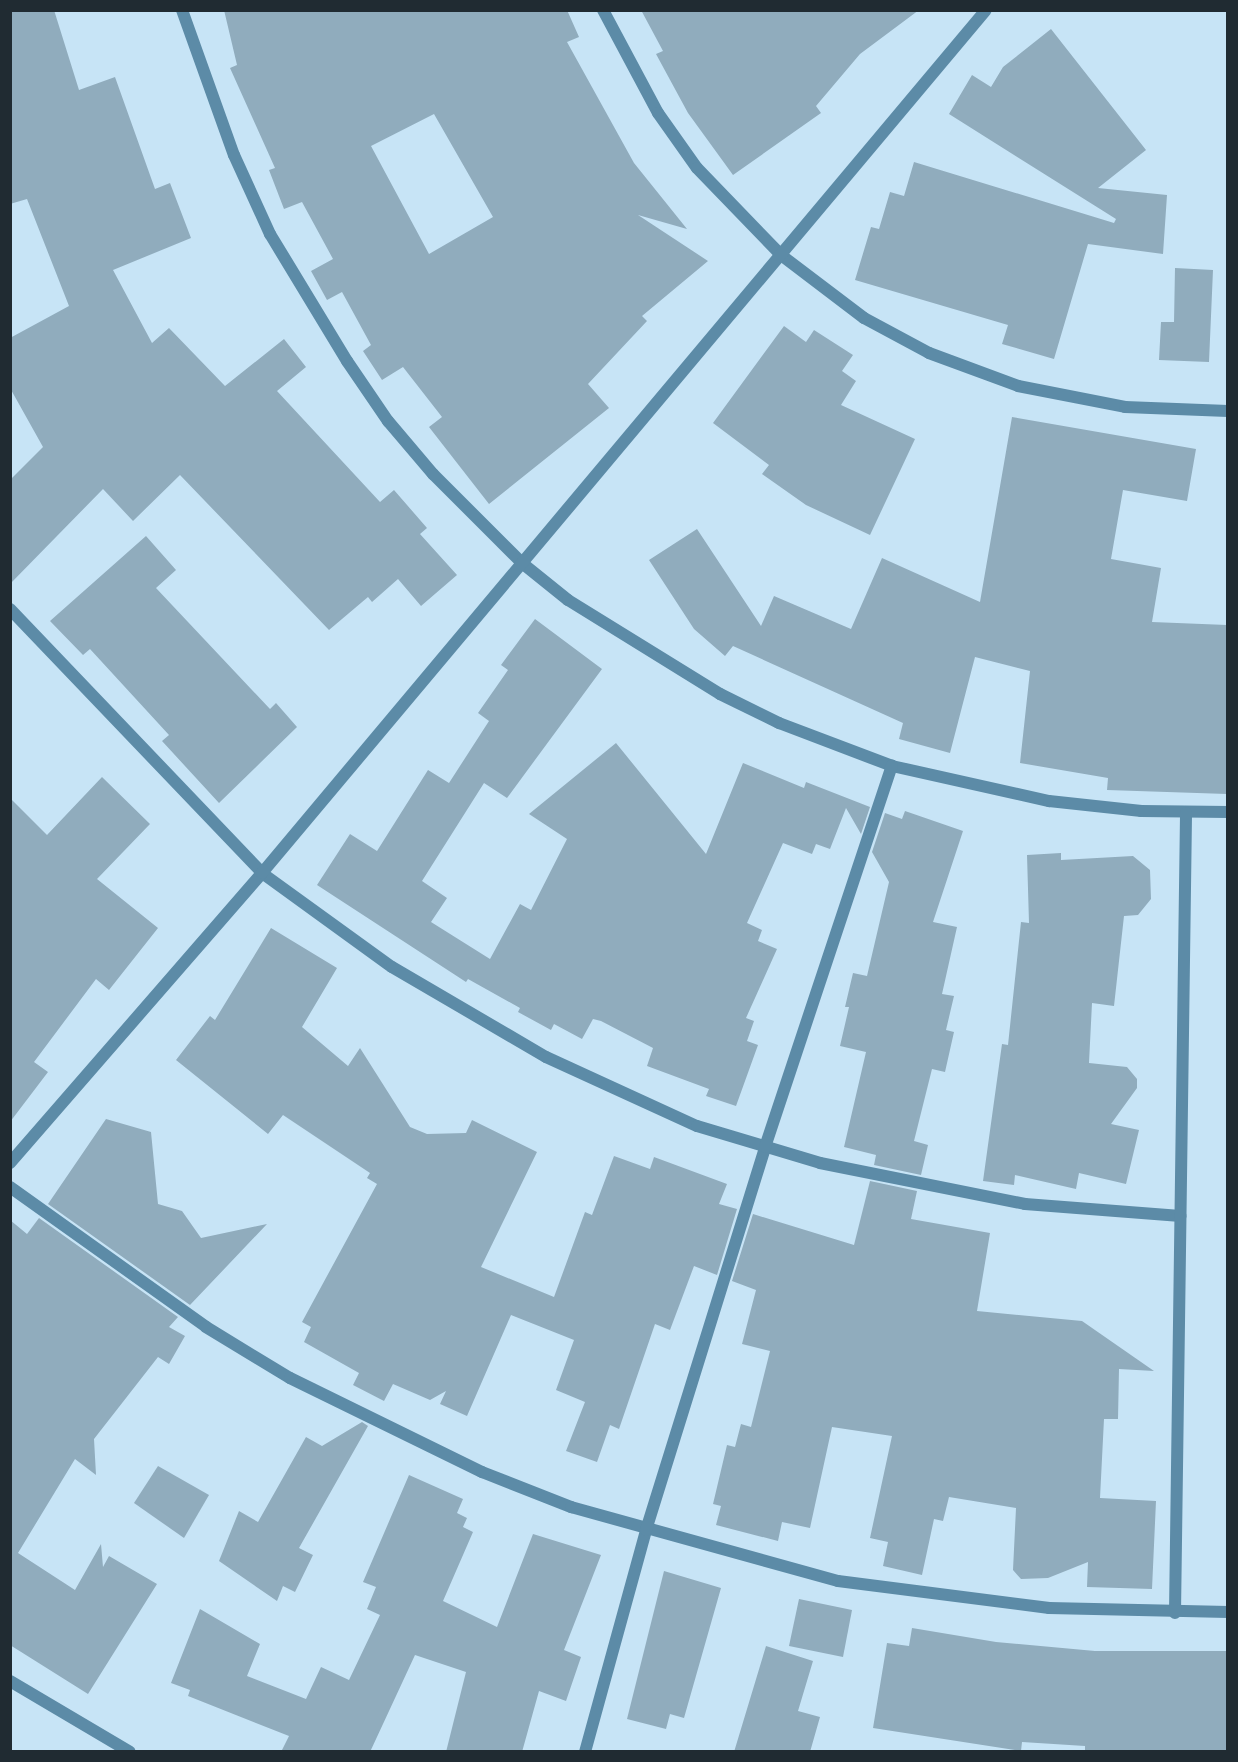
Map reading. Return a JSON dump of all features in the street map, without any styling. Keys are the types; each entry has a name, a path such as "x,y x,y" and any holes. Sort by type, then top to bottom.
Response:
{"street":[{"path":"182,10 234,155 270,234 308,299 388,421 522,563 568,600 680,672 779,723 892,766 1049,801 1186,813 1227,812"},
{"path":"603,10 658,113 697,168 781,255 864,318 970,370 1070,398 1125,407 1227,411"},
{"path":"10,1163 262,873 986,10"},
{"path":"10,609 262,873 392,967 475,1019 615,1090 697,1126 765,1147 949,1192 1025,1204 1181,1216"},
{"path":"585,1752 646,1530 765,1147 892,766"},
{"path":"1175,1613 1186,813"},
{"path":"10,1187 206,1327 290,1378 482,1472 646,1530 838,1581 1049,1608 1175,1613 1227,1612"},
{"path":"10,1681 130,1752"}],"building":[{"path":"10,10 54,10 79,90 115,77 155,189 170,183 191,238 113,270 152,343 169,328 225,386 284,339 306,367 277,391 380,502 394,490 427,528 420,534 457,575 421,606 398,579 372,602 368,597 329,630 180,475 133,521 103,489 10,584 10,480 43,447 10,388 10,338 69,306 27,199 10,204"},
{"path":"224,10 567,10 579,37 567,42 634,163 687,229 638,215 708,261 642,316 647,321 588,384 609,408 489,504 429,427 442,417 403,367 382,380 363,351 371,345 342,292 327,300 311,271 333,259 302,202 284,209 269,170 275,168 230,68 237,65","holes":["434,114 493,217 429,254 371,146"]},
{"path":"641,10 919,10 860,54 816,106 821,113 733,175 688,113 656,54 663,51"},
{"path":"1051,29 1146,150 1098,188 1167,195 1163,254 1088,244 1054,359 1002,344 1008,325 855,280 871,227 879,229 890,192 904,196 914,162 1114,223 1116,219 949,114 972,75 991,87 1003,67"},
{"path":"1175,268 1213,270 1209,362 1159,360 1161,322 1174,322"},
{"path":"784,326 806,342 814,330 853,355 842,371 856,381 841,405 915,439 870,535 806,505 762,474 769,465 713,423"},
{"path":"1012,417 1196,449 1187,501 1123,490 1111,559 1161,568 1152,622 1227,625 1227,794 1107,790 1108,778 1020,763 1030,671 975,657 950,753 899,739 903,723 733,646 725,656 694,629 649,560 697,529 761,626 774,596 851,629 882,558 980,602"},
{"path":"146,536 176,570 156,588 270,709 276,703 297,727 219,803 162,741 169,735 90,649 83,655 50,621"},
{"path":"535,619 602,669 507,798 484,783 422,881 447,898 431,922 490,959 520,904 531,910 567,839 529,814 616,743 706,854 743,763 804,788 806,782 870,807 861,834 846,808 830,849 816,844 812,854 783,843 747,923 762,930 758,941 777,949 746,1018 754,1021 747,1041 758,1045 736,1106 706,1096 709,1089 647,1066 653,1048 601,1021 593,1019 582,1039 554,1024 551,1030 518,1012 520,1008 468,979 466,982 317,885 350,834 377,851 428,770 449,783 489,721 478,713 508,670 501,665"},
{"path":"102,777 150,824 97,879 158,928 109,990 96,979 34,1062 48,1072 10,1122 10,798 47,835"},
{"path":"905,811 963,831 933,922 957,927 942,994 954,996 946,1030 954,1032 945,1072 932,1069 914,1141 928,1145 921,1175 874,1165 876,1155 844,1147 866,1052 840,1046 849,1007 845,1007 853,973 867,976 889,882 872,852 885,813 902,819"},
{"path":"1061,853 1061,860 1133,856 1150,870 1151,899 1138,915 1124,916 1114,1006 1092,1003 1089,1063 1127,1067 1137,1079 1137,1088 1111,1124 1139,1130 1126,1184 1079,1173 1076,1189 1015,1175 1014,1185 983,1181 1002,1044 1008,1045 1021,922 1029,923 1027,855"},
{"path":"271,928 337,968 302,1027 348,1066 360,1048 410,1127 427,1134 466,1133 472,1120 537,1152 481,1267 554,1297 585,1212 592,1215 614,1156 650,1169 654,1157 727,1184 719,1204 737,1209 717,1275 694,1266 670,1330 655,1324 619,1429 610,1425 597,1462 566,1451 585,1402 556,1390 574,1340 511,1315 467,1416 440,1404 446,1391 430,1400 393,1384 384,1401 353,1385 359,1373 304,1342 311,1327 302,1322 377,1184 367,1178 370,1173 283,1115 268,1134 176,1060 210,1016 215,1020"},
{"path":"106,1119 151,1132 158,1204 182,1211 201,1238 267,1224 190,1305 48,1204"},
{"path":"870,1181 917,1191 911,1219 990,1233 977,1311 1082,1321 1154,1371 1119,1369 1118,1419 1104,1419 1100,1498 1156,1501 1152,1589 1087,1587 1088,1562 1048,1578 1021,1579 1013,1570 1016,1508 949,1497 943,1521 934,1519 922,1575 883,1566 888,1542 870,1538 892,1436 832,1427 810,1528 782,1522 778,1541 716,1525 721,1506 713,1504 727,1445 735,1447 741,1424 751,1427 770,1351 742,1344 756,1290 732,1281 753,1214 854,1245"},
{"path":"39,1218 178,1317 169,1327 185,1336 169,1364 158,1357 94,1439 96,1475 75,1459 18,1553 75,1590 101,1544 103,1567 109,1556 157,1584 88,1694 10,1645 10,1220 27,1234"},
{"path":"362,1422 368,1426 299,1548 313,1555 295,1592 283,1586 277,1601 219,1561 239,1511 258,1522 306,1437 322,1446"},
{"path":"158,1466 209,1495 184,1538 134,1503"},
{"path":"409,1475 463,1499 457,1513 467,1518 463,1527 473,1532 443,1601 497,1627 533,1534 601,1555 564,1650 581,1657 566,1701 539,1691 522,1752 446,1752 466,1672 415,1655 370,1752 281,1752 289,1736 188,1696 190,1690 171,1683 200,1609 260,1644 247,1676 306,1699 321,1667 349,1680 380,1615 367,1609 376,1587 363,1582"},
{"path":"664,1571 721,1588 684,1718 670,1714 666,1729 627,1719"},
{"path":"799,1599 852,1610 843,1657 789,1646"},
{"path":"912,1628 996,1642 1095,1651 1227,1651 1227,1751 1085,1752 1085,1746 1022,1742 1021,1751 873,1728 887,1643 909,1646"},
{"path":"766,1646 813,1661 798,1711 820,1717 810,1752 734,1752"}]}
